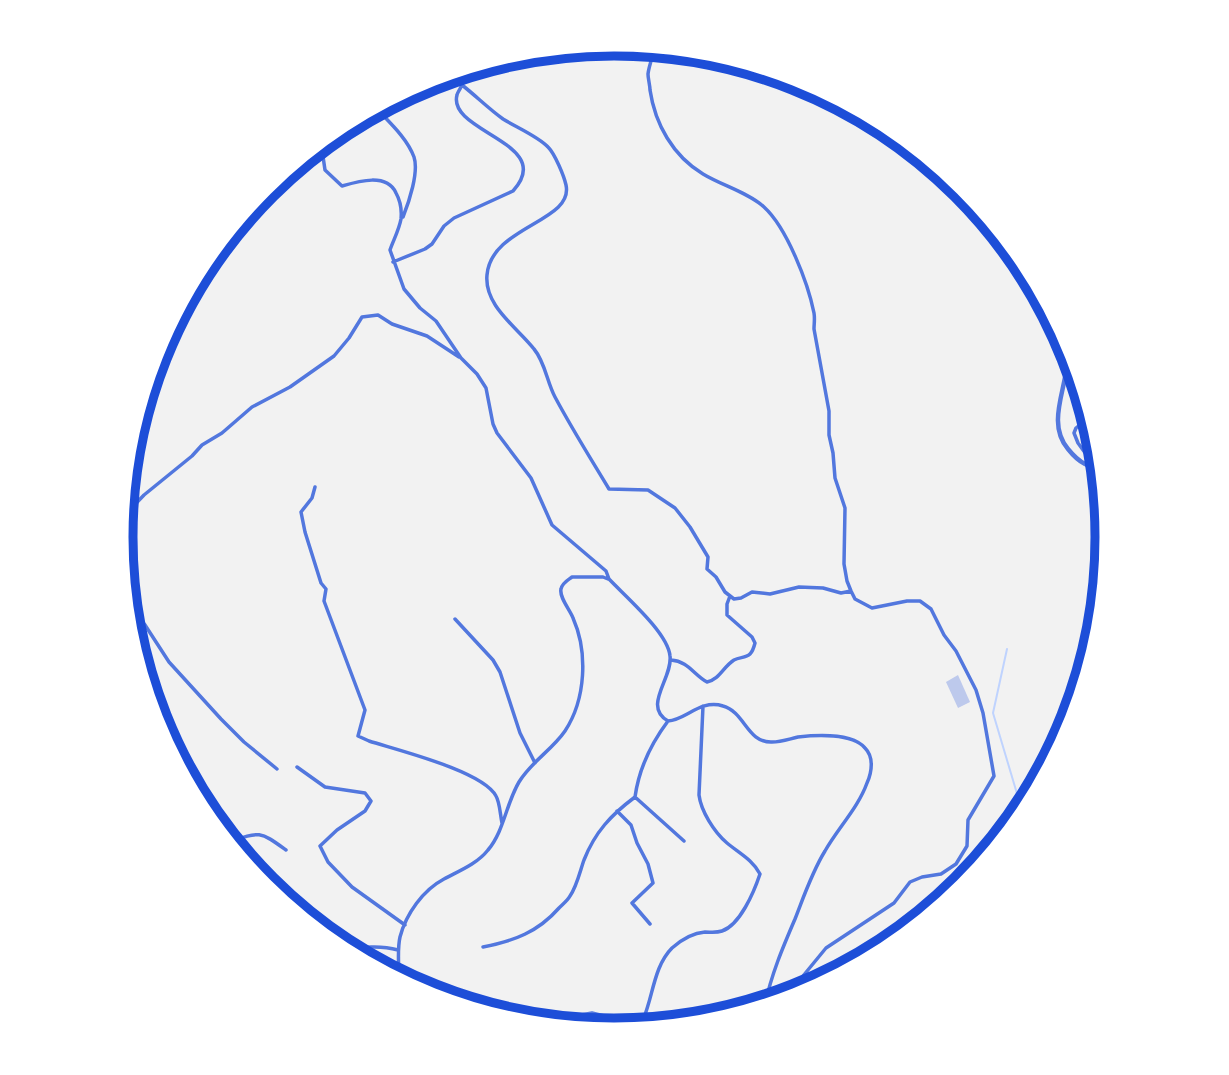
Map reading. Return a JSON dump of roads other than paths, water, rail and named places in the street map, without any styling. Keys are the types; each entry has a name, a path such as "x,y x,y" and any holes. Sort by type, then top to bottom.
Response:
{"street":[{"path":"652,58 648,74 651,97 658,121 674,149 703,174 764,206 782,229 802,272 815,316 814,329 830,411 829,435 835,478 845,508 844,564 850,591 855,599 872,608 920,601 930,609 976,690 983,713 994,776 968,820 967,846 956,864 941,874 910,882 894,903 826,948 802,981"},
{"path":"393,262 432,244 444,226 454,218 513,191 523,176 525,166 520,157 461,111 457,94 466,80"},
{"path":"463,83 500,117 548,146 555,156 567,187 565,199 558,209 515,234 499,248 491,260 487,276 489,291 496,307 537,351 554,395 609,489 648,490 675,508 708,557 707,569 716,577 725,593 734,599 752,592 770,593 799,587 841,593 850,591"},
{"path":"383,116 405,141 414,157 415,170 407,207 390,250 404,289 420,309 436,321 461,358 477,374 485,388 497,433 531,478 552,525 606,571 609,579 658,631 667,645 671,659 670,670 659,693 657,709 668,721"},
{"path":"323,155 325,170 342,186 361,181 382,181 393,186 401,203 401,222"},
{"path":"134,505 202,445 222,433 252,407 290,387 334,356 362,317 378,315 391,324 427,336 461,358"},
{"path":"1066,372 1057,421 1059,436 1068,450 1091,466"},
{"path":"1082,423 1074,433 1089,459"},
{"path":"315,488 312,499 302,512 305,532 321,583 326,589 324,601 365,710 358,736 466,774 486,785 497,796 503,823"},
{"path":"399,967 400,937 417,902 439,882 474,863 491,847 519,782 570,723 581,682 582,652 574,618 562,594 563,584 572,577 609,579"},
{"path":"671,659 685,663 708,682 713,681 733,661 752,652 755,643 751,637 727,615 730,596"},
{"path":"140,619 169,662 244,742 277,769"},
{"path":"454,619 493,660 500,672 520,733 535,763"},
{"path":"483,947 513,941 554,914 570,896 586,855 602,826 635,797 637,779 645,758 654,739 668,721 704,706 721,705 738,715 750,733 764,742 822,735 839,737 859,743 865,748 871,761 869,779 863,793 823,854 806,890 774,970 768,993"},
{"path":"644,1018 658,972 668,953 690,936 722,931 734,923 760,874 750,861 725,841 701,806 699,795 704,706"},
{"path":"297,767 325,787 365,793 371,801 365,811 337,830 320,846 328,862 352,887 405,925"},
{"path":"635,797 684,841"},
{"path":"617,811 631,825 648,864 653,883 632,903 650,924"},
{"path":"239,839 248,835 266,835 286,850"},
{"path":"363,947 398,950"},
{"path":"575,1017 592,1013 617,1019"}],"waterway":[{"path":"1007,649 993,713 1019,798"}]}
